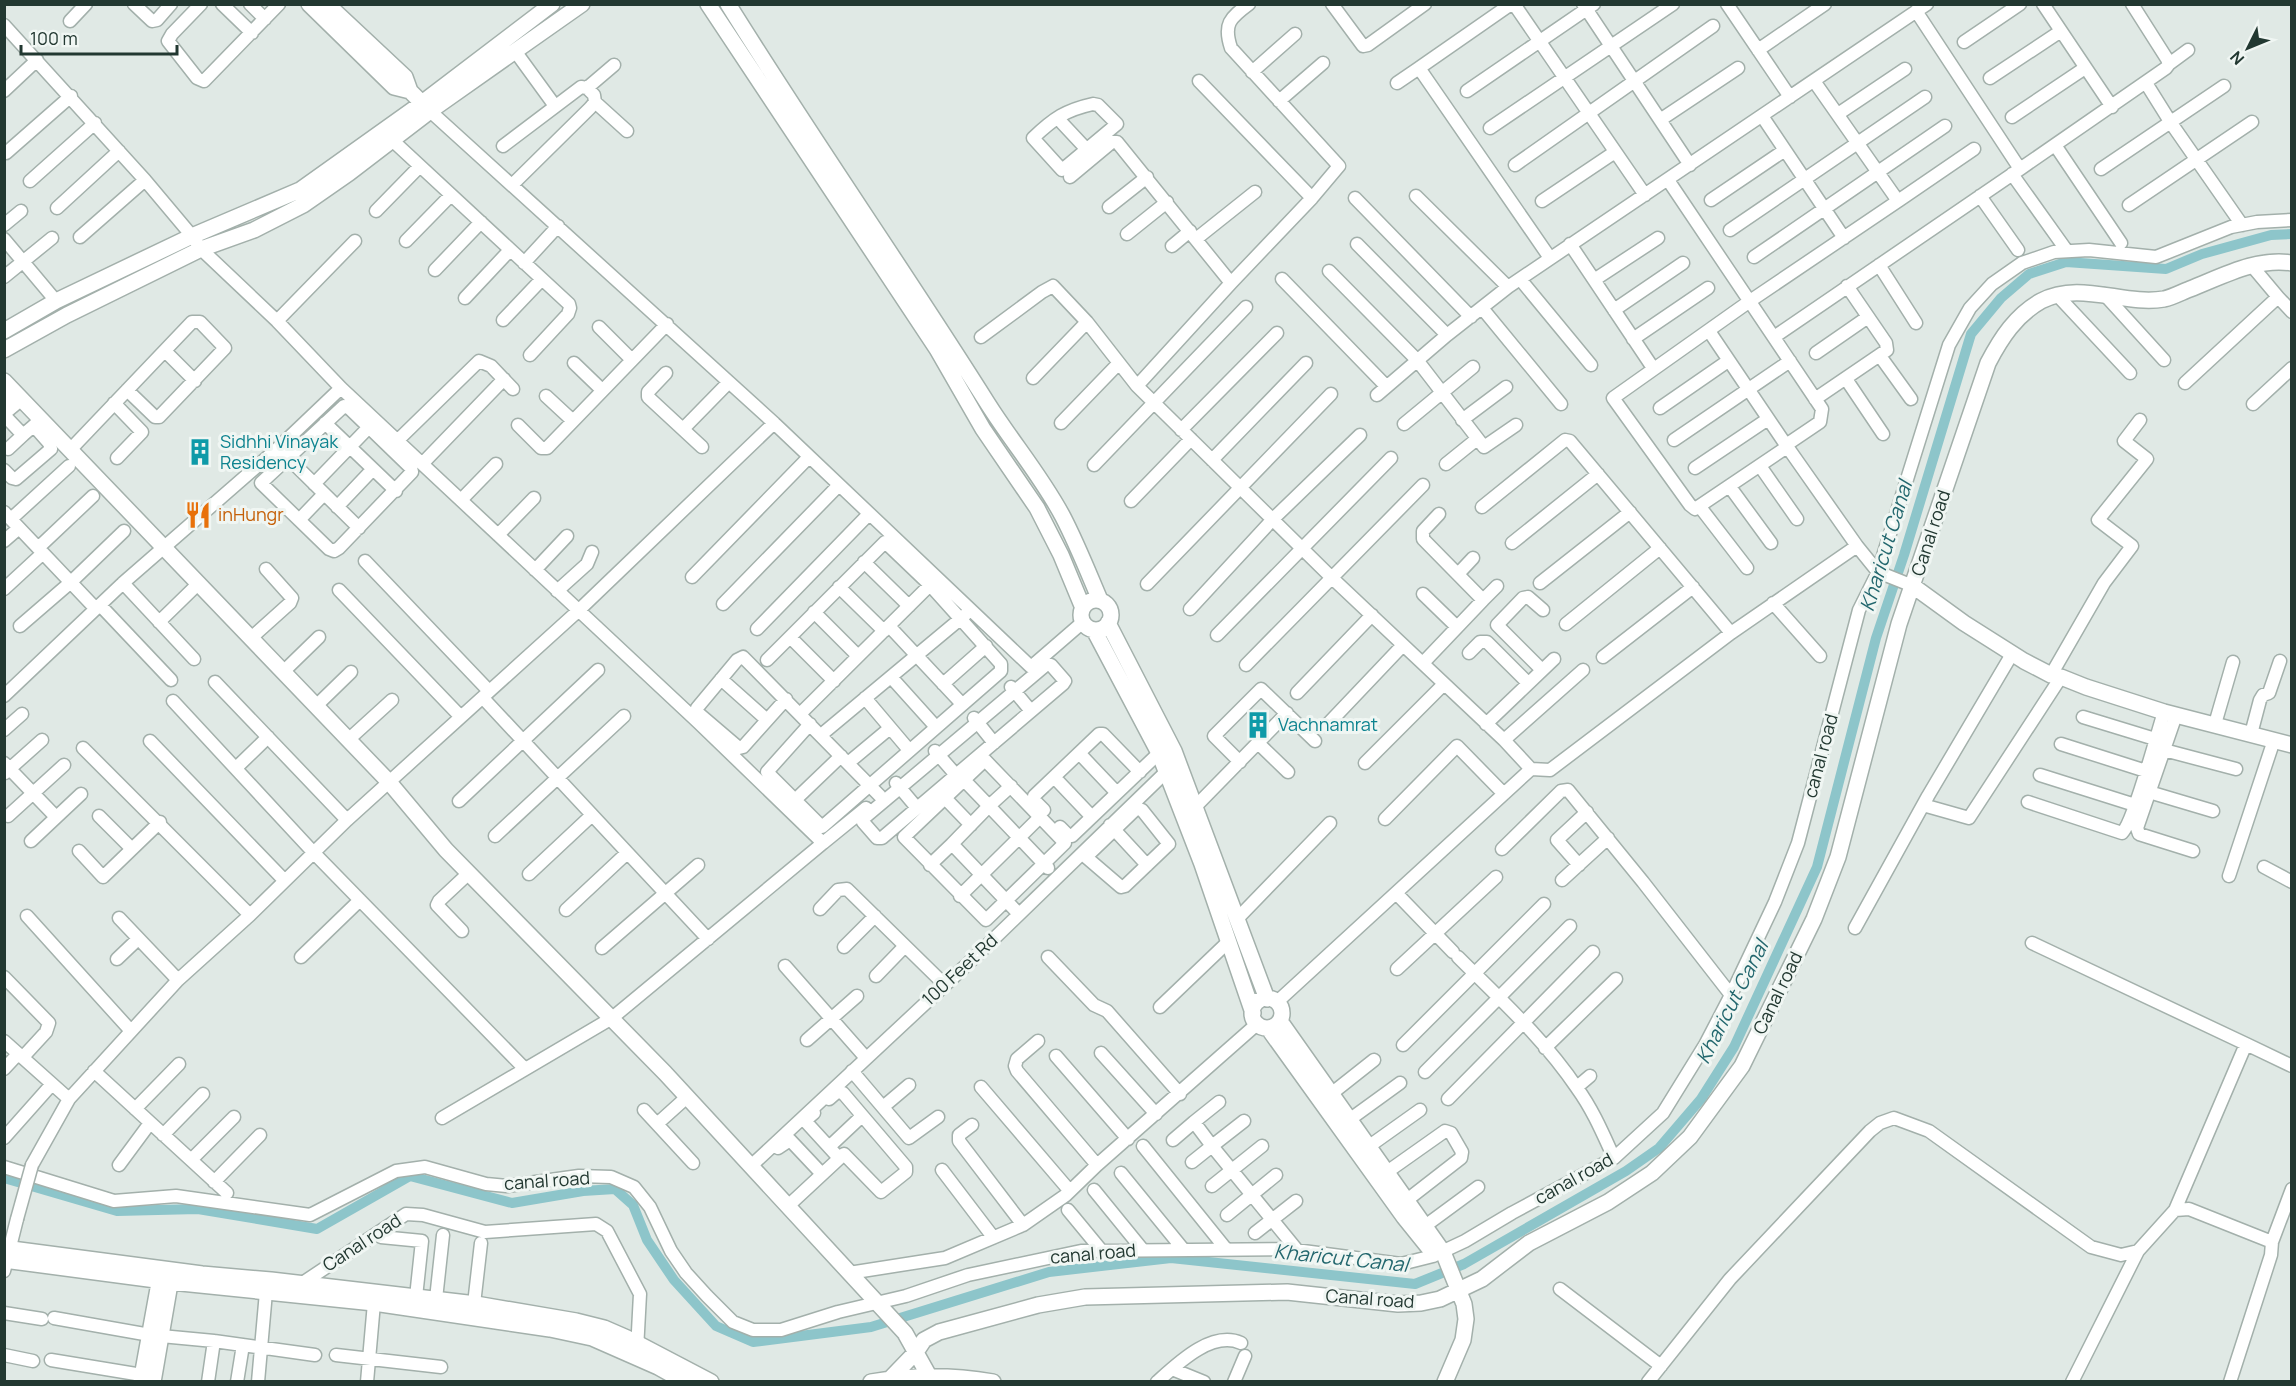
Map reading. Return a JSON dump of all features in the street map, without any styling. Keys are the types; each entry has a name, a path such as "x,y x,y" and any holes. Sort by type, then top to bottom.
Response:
{"street":[{"path":"70,21 86,4"},
{"path":"134,4 152,21 157,20 171,4"},
{"path":"201,4 168,41 200,81 208,79 279,4"},
{"path":"222,4 252,33"},
{"path":"250,4 265,20"},
{"path":"309,4 394,87 410,91"},
{"path":"327,4 405,77 410,91 426,107 774,423 869,514 966,614 1031,667"},
{"path":"4,331 56,301 196,243 254,230 303,205 393,140 426,107 552,4"},
{"path":"4,350 196,243 300,190 515,51 582,4"},
{"path":"708,4 937,349 983,429 1037,508 1060,555 1087,620 1159,753 1202,864 1228,942 1265,1021 1331,1094 1425,1226 1454,1292 1457,1316 1455,1335 1436,1382"},
{"path":"728,4 1063,517 1100,600 1110,610 1108,623 1174,751 1272,1001 1282,1011 1265,1021 1097,1165 1066,1195 1023,1225 945,1258 849,1272"},
{"path":"1137,386 1339,166 1235,54 1227,35 1230,21 1249,4"},
{"path":"1332,4 1362,46 1368,45 1425,4"},
{"path":"1397,83 1513,4 1567,78 1645,195"},
{"path":"1490,128 1567,78 1673,4"},
{"path":"1744,4 1730,8 1790,97"},
{"path":"1758,50 1826,4"},
{"path":"1964,42 2020,4"},
{"path":"2043,4 2112,107"},
{"path":"2132,4 2169,64"},
{"path":"1467,91 1541,42 1588,6 1612,47 1690,165"},
{"path":"1282,279 1382,390 1508,287 1921,8 2016,172 2067,251"},
{"path":"1515,165 1713,26"},
{"path":"1990,78 2061,31"},
{"path":"7,33 37,60 71,96 146,180 196,243 277,321 341,388 698,722 823,843"},
{"path":"1252,72 1294,34"},
{"path":"1773,337 2112,107 2188,50"},
{"path":"515,51 555,106"},
{"path":"4,91 37,60"},
{"path":"1279,101 1323,63"},
{"path":"587,88 615,65"},
{"path":"1419,68 1550,258"},
{"path":"1659,120 1738,68"},
{"path":"2013,117 2085,68"},
{"path":"1838,114 1905,69"},
{"path":"1199,81 1312,198"},
{"path":"1814,81 1898,201"},
{"path":"2146,83 2242,225"},
{"path":"2101,169 2224,86"},
{"path":"503,147 581,87 587,88 594,95 595,102 627,131"},
{"path":"6,153 71,96"},
{"path":"1730,230 1925,97"},
{"path":"512,184 595,102"},
{"path":"1070,177 1090,153 1117,124 1098,105 1073,109 1057,117 1034,138 1062,170 1090,153 1117,142 1231,282"},
{"path":"1762,116 1844,238"},
{"path":"2129,205 2252,122"},
{"path":"30,181 95,123"},
{"path":"1062,123 1090,153"},
{"path":"1754,257 1945,126"},
{"path":"393,140 570,308 568,314 530,355"},
{"path":"2055,145 2121,243"},
{"path":"1668,180 1750,301 1822,410 1820,422 1730,487 1695,509 1613,398 1750,301 1974,149"},
{"path":"1711,200 1785,150"},
{"path":"57,208 119,151"},
{"path":"1542,201 1615,152"},
{"path":"376,211 420,166"},
{"path":"1109,207 1147,177"},
{"path":"80,237 146,180"},
{"path":"1172,246 1193,235 1255,192"},
{"path":"406,241 451,195"},
{"path":"1416,196 1508,287"},
{"path":"1980,196 2018,250"},
{"path":"1356,198 1471,317"},
{"path":"1127,234 1167,202"},
{"path":"4,225 21,210"},
{"name":"canal road","path":"4,1167 114,1201 176,1196 310,1215 396,1171 425,1167 486,1184 507,1186 579,1176 611,1177 634,1187 650,1207 671,1251 686,1273 733,1322 753,1330 781,1330 879,1304 968,1275 1081,1251 1296,1250 1401,1264 1439,1254 1588,1170 1614,1158 1663,1113 1705,1045 1775,902 1798,843 1859,610 1875,576 1949,345 1970,308 1992,284 2022,263 2054,252 2089,250 2156,257 2231,227 2257,222 2292,220"},
{"path":"435,270 481,222"},
{"path":"524,262 558,226"},
{"path":"4,277 52,238"},
{"path":"1594,280 1658,238"},
{"path":"4,239 56,301"},
{"path":"277,321 356,242"},
{"path":"1357,244 1447,335"},
{"path":"1570,244 1653,368"},
{"path":"465,298 510,250"},
{"name":"Canal road","path":"889,1380 916,1352 924,1340 939,1332 1026,1308 1086,1297 1287,1292 1398,1304 1420,1304 1440,1299 1482,1280 1529,1243 1608,1202 1652,1173 1690,1137 1742,1066 1814,919 1838,857 1909,585 1988,363 2004,334 2020,316 2042,301 2057,295 2088,292 2150,300 2166,298 2252,266 2292,263"},
{"path":"1614,310 1683,264"},
{"path":"1879,265 1916,323"},
{"path":"2252,266 2292,312"},
{"path":"1329,271 1417,360 1484,447 1516,425"},
{"path":"503,320 542,279"},
{"path":"1520,279 1592,365"},
{"path":"981,337 1053,286 1087,322 1137,386 1331,577 1504,740 1531,770"},
{"path":"1815,399 1886,352 1887,346 1847,286"},
{"path":"1633,339 1708,288"},
{"path":"2104,294 2164,360"},
{"path":"2057,295 2130,373"},
{"path":"2185,383 2278,297"},
{"path":"1094,465 1246,307"},
{"path":"1482,308 1561,404"},
{"path":"1816,354 1868,317"},
{"path":"70,450 114,403 192,322 200,322 225,348 160,416 157,417 127,390"},
{"path":"1033,378 1087,322"},
{"path":"518,425 544,449 667,324"},
{"path":"599,327 632,360"},
{"path":"1709,331 1857,546 1875,576 1909,585 2012,654 2056,676 2170,713 2292,745"},
{"path":"1182,430 1277,333"},
{"path":"165,351 195,381"},
{"path":"1880,356 1911,399"},
{"path":"1660,408 1728,361"},
{"path":"1674,440 1790,361"},
{"path":"397,441 479,362 491,366 508,384 422,464"},
{"path":"574,363 602,390"},
{"path":"1212,460 1306,363"},
{"path":"1061,423 1118,364"},
{"path":"1404,424 1473,367"},
{"path":"2253,404 2292,368"},
{"path":"666,373 648,392 648,397 702,447"},
{"path":"1845,379 1883,434"},
{"path":"4,381 18,402 70,450 164,546 389,782 446,850 612,1018 879,1304 905,1333 928,1378"},
{"path":"683,429 729,382"},
{"path":"1462,420 1506,387"},
{"path":"4,696 123,583 278,448 341,388"},
{"path":"4,394 18,402"},
{"path":"1147,584 1331,394"},
{"path":"546,396 573,421"},
{"path":"18,402 4,414 23,435"},
{"path":"114,403 142,432 117,458"},
{"path":"344,406 350,408 412,470 411,475 334,551 329,549 261,483 325,423 344,406"},
{"path":"1695,468 1768,419"},
{"path":"1923,805 1969,818 2056,676 2104,583 2132,546 2098,520 2147,459 2124,441 2140,420"},
{"path":"8,449 38,422"},
{"path":"4,470 16,479 51,448 38,422"},
{"path":"325,423 396,490"},
{"path":"685,1382 604,1328 576,1321 474,1304 302,1283 166,1275 6,1257 32,1165 69,1099 94,1071 178,981 250,915 313,852 578,611 774,423"},
{"path":"314,484 369,427"},
{"path":"1190,609 1273,519 1360,435"},
{"path":"1131,501 1191,439"},
{"path":"1446,464 1477,439"},
{"path":"1482,507 1567,440 1731,633"},
{"path":"278,448 359,528"},
{"path":"692,577 809,457"},
{"path":"1217,635 1391,458"},
{"path":"461,500 496,464"},
{"path":"4,541 12,520 69,466"},
{"path":"1760,466 1797,519"},
{"path":"337,507 373,470"},
{"path":"1512,543 1598,474"},
{"path":"723,604 839,485"},
{"path":"1246,665 1423,485"},
{"path":"1730,487 1771,543"},
{"path":"298,520 324,494"},
{"path":"4,589 93,496"},
{"path":"498,535 534,498"},
{"path":"1700,507 1747,568"},
{"path":"1540,583 1630,512"},
{"path":"757,629 869,514"},
{"path":"1439,514 1423,531 1423,539 1484,600"},
{"path":"12,520 71,582 171,680"},
{"path":"21,626 124,531"},
{"path":"535,570 567,536"},
{"path":"767,660 885,542 934,581"},
{"path":"1439,1254 1404,1217 1265,1021 1256,1004 1272,1001 1396,893 1531,770 1550,770 1731,633 1857,546"},
{"path":"1566,624 1660,548"},
{"path":"557,591 589,562 588,558 592,552"},
{"path":"1458,574 1473,558"},
{"path":"365,561 486,694 522,740 708,939"},
{"path":"864,562 909,606"},
{"path":"251,638 290,603 292,598 266,569"},
{"path":"800,714 934,581"},
{"path":"123,583 194,659"},
{"path":"159,622 199,584"},
{"path":"1423,663 1497,586"},
{"path":"839,587 917,655 962,704"},
{"path":"1603,657 1693,587"},
{"path":"339,590 460,716"},
{"path":"1423,594 1457,627"},
{"path":"1542,670 1497,625 1522,598 1528,597 1543,610"},
{"path":"1012,688 1031,667 1087,620 1090,601 1100,600"},
{"path":"1773,603 1820,656"},
{"path":"814,612 858,656"},
{"path":"810,724 767,772 820,827 823,827 1001,671 1001,664 986,646 966,614"},
{"path":"821,735 966,614"},
{"path":"1297,693 1372,615"},
{"path":"1087,620 1102,628 1108,623"},
{"path":"283,672 319,637"},
{"path":"790,637 834,681"},
{"path":"1469,653 1480,642 1487,642 1528,683"},
{"path":"1328,724 1403,645"},
{"path":"943,684 986,646"},
{"path":"1855,928 1923,805 2012,654"},
{"path":"786,699 741,748 736,747 698,713 697,708 737,660 743,657 786,699 880,796"},
{"path":"1486,724 1554,658"},
{"path":"2251,734 2260,699 2272,688 2280,661"},
{"path":"2215,724 2233,662"},
{"path":"1012,688 898,786 866,815 863,822 879,839 917,808 960,777 986,760 1065,843 985,920 904,837 944,797 960,777 994,743 1064,683 1051,665 1047,664 1012,688"},
{"path":"459,801 598,670"},
{"path":"1504,740 1582,670"},
{"path":"316,706 351,672"},
{"path":"891,677 936,727"},
{"path":"721,679 767,720"},
{"path":"215,682 347,820"},
{"path":"1365,763 1444,684"},
{"path":"1012,688 1031,711"},
{"path":"1240,762 1214,737 1261,689 1315,741"},
{"path":"865,698 909,750"},
{"path":"348,740 392,700"},
{"path":"173,701 313,852 525,1069"},
{"path":"1196,807 1287,713"},
{"path":"2028,802 2122,832 2127,828 2156,739 2170,713"},
{"path":"2170,713 2164,750 2138,828 2139,834 2193,851"},
{"path":"4,730 21,714"},
{"path":"495,836 624,716"},
{"path":"2083,717 2156,739"},
{"path":"975,720 994,743"},
{"path":"794,801 890,728"},
{"path":"1140,772 1103,734 1097,736 1034,799 1069,836 1072,836 1118,793 1140,772 1159,753"},
{"path":"236,768 268,737"},
{"path":"42,740 6,769 56,817"},
{"path":"2229,876 2274,740"},
{"path":"150,741 284,880"},
{"path":"1258,743 1288,772"},
{"path":"2061,744 2146,771"},
{"path":"1385,819 1457,746 1504,794"},
{"path":"83,747 250,915"},
{"path":"2164,750 2236,769"},
{"path":"936,753 1056,877"},
{"path":"1079,753 1118,793"},
{"path":"8,816 64,765"},
{"name":"100 Feet Rd","path":"751,1166 945,985 1056,877 1112,827 1167,771"},
{"path":"2040,775 2135,805"},
{"path":"1054,777 1092,817"},
{"path":"442,1118 612,1018 880,796 898,786"},
{"path":"898,786 917,808"},
{"path":"930,865 1011,786"},
{"path":"1502,849 1561,791 1571,793 1731,995"},
{"path":"2149,792 2213,811"},
{"path":"31,841 81,794"},
{"path":"944,797 971,825"},
{"path":"1137,808 1142,810 1169,844 1147,865 1121,887 1088,860 1088,855 1112,827 1137,808"},
{"path":"1579,865 1557,840 1587,812"},
{"path":"99,816 132,849"},
{"path":"530,874 592,816"},
{"path":"960,896 1040,817"},
{"path":"79,851 103,876 160,822"},
{"path":"1238,919 1330,823"},
{"path":"1112,827 1147,865"},
{"path":"1562,880 1608,838"},
{"path":"951,844 1019,914"},
{"path":"566,910 627,853"},
{"path":"602,948 698,865"},
{"path":"2264,867 2292,882"},
{"path":"462,931 437,905 469,873"},
{"path":"1397,969 1496,878"},
{"path":"820,909 838,890 844,888 945,985"},
{"path":"1396,893 1499,997 1545,1048 1577,1087 1596,1118 1614,1158"},
{"path":"301,957 360,900"},
{"path":"1403,1045 1544,904"},
{"path":"27,916 131,1031"},
{"path":"844,947 875,916"},
{"path":"118,918 178,981"},
{"path":"1425,1071 1570,926"},
{"path":"117,959 138,939"},
{"path":"1160,1007 1228,942"},
{"path":"2032,943 2292,1066"},
{"path":"876,976 905,946"},
{"path":"1448,1099 1593,952"},
{"path":"1048,957 1094,1005 1107,1011 1180,1094"},
{"path":"785,966 866,1058"},
{"path":"4,977 49,1023 46,1032 4,1069"},
{"path":"1545,1048 1616,979"},
{"path":"807,1040 857,996"},
{"path":"4,1041 69,1099"},
{"path":"1038,1041 1017,1059 1015,1066 1017,1071 1097,1165"},
{"path":"2072,1382 2138,1251 2175,1210 2246,1044"},
{"path":"1101,1053 1156,1114"},
{"path":"1056,1056 1128,1139"},
{"path":"1331,1094 1374,1060"},
{"path":"135,1109 179,1064"},
{"path":"94,1071 226,1193"},
{"path":"852,1071 909,1138 938,1117"},
{"path":"1577,1087 1590,1076"},
{"path":"1349,1120 1400,1083"},
{"path":"4,1138 52,1084"},
{"path":"883,1107 909,1086"},
{"path":"981,1087 1069,1190"},
{"path":"788,1206 844,1154 848,1155 881,1192 906,1172 906,1167 840,1092 835,1093 807,1119 807,1123 839,1158"},
{"path":"164,1135 203,1094"},
{"path":"657,1124 687,1097"},
{"path":"1173,1140 1219,1102"},
{"path":"644,1110 693,1163"},
{"path":"1368,1147 1420,1110"},
{"path":"829,1147 862,1116"},
{"path":"191,1160 234,1117"},
{"path":"1648,1382 1730,1279 1851,1151 1880,1123 1894,1119 1929,1131 2091,1247 2121,1255 2138,1251"},
{"path":"1192,1162 1244,1121"},
{"path":"1194,1122 1296,1250"},
{"path":"119,1165 150,1123"},
{"path":"972,1125 959,1135 959,1141 1023,1225"},
{"path":"1387,1172 1445,1131 1451,1133 1462,1152 1461,1158 1407,1200"},
{"path":"214,1182 260,1135"},
{"path":"777,1150 790,1140 822,1174"},
{"path":"1143,1146 1226,1249"},
{"path":"1212,1186 1262,1146"},
{"path":"942,1170 993,1237"},
{"path":"1122,1173 1183,1249"},
{"path":"1227,1215 1276,1175"},
{"path":"1425,1226 1478,1187"},
{"path":"2230,1382 2271,1255 2272,1242 2292,1189"},
{"path":"1094,1190 1142,1249"},
{"path":"1255,1233 1296,1201"},
{"path":"2175,1210 2189,1209 2272,1242"},
{"path":"1068,1210 1101,1250"},
{"name":"Canal road","path":"287,1293 406,1214 423,1215 485,1232 596,1224 607,1231 640,1294 637,1350"},
{"path":"436,1299 443,1235"},
{"path":"381,1237 422,1241 416,1297"},
{"path":"474,1304 481,1243"},
{"path":"166,1275 266,1292 374,1303 550,1329 637,1350 711,1382"},
{"path":"51,1360 145,1379 166,1275"},
{"path":"1560,1289 1661,1366"},
{"path":"258,1382 266,1292"},
{"path":"1445,1382 1462,1340 1466,1319 1464,1304 1454,1292"},
{"path":"367,1382 374,1303"},
{"path":"4,1313 315,1355"},
{"path":"1157,1382 1198,1350 1221,1340 1228,1339 1241,1343"},
{"path":"208,1382 214,1341"},
{"path":"237,1382 243,1345"},
{"path":"4,1355 33,1361"},
{"path":"336,1355 441,1367"},
{"path":"1234,1382 1245,1356"},
{"path":"1172,1369 1204,1382"},
{"path":"871,1382 928,1378 993,1382"}],"waterway":[{"name":"Kharicut Canal","path":"4,1178 117,1211 198,1209 317,1229 410,1176 512,1203 583,1191 615,1189 633,1205 647,1240 674,1280 716,1326 753,1342 871,1327 1049,1272 1171,1258 1415,1284 1464,1264 1626,1171 1659,1148 1701,1099 1734,1047 1817,867 1876,638 1904,555 1971,334 2001,298 2029,274 2066,262 2166,269 2202,254 2271,235 2292,234"}],"place":[{"name":"Sidhhi Vinayak Residency","path":"200,452"},
{"name":"inHungr","path":"198,515"},
{"name":"Vachnamrat","path":"1258,725"}]}
